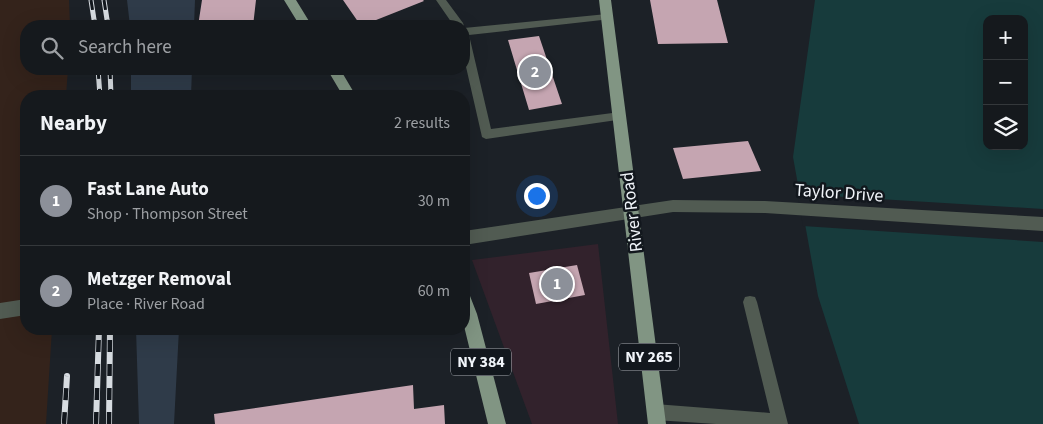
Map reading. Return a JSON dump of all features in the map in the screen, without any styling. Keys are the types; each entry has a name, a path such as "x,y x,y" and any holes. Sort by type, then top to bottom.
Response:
{"main road":[{"path":"290,0 302,20"},
{"name":"River Road","path":"606,0 656,418"},
{"path":"337,75 346,90"},
{"name":"NY 384","path":"470,318 498,424"}],"street":[{"name":"Taylor Drive","path":"470,237 673,206 765,207 1043,224"},
{"path":"0,311 20,308"}],"lane":[{"path":"441,0 455,20"},
{"path":"470,32 608,17"},
{"path":"470,61 486,134 620,116"},
{"path":"656,418 780,422 750,302"}],"shaded area":[{"path":"0,0 69,0 70,20 20,20 20,75 68,75 66,90 20,90 20,335 52,335 46,424 0,424"},
{"path":"127,0 195,0 194,20 129,20"},
{"path":"815,0 1043,0 1043,424 859,424 818,296 793,157"},
{"path":"131,75 192,75 191,90 131,90"},
{"path":"598,244 618,424 532,424 472,260"},
{"path":"136,335 179,335 174,424 139,424"}],"pier":[{"path":"797,194 1043,209 1043,242 803,226"}],"building":[{"path":"202,0 256,0 254,20 199,20"},
{"path":"343,0 424,1 376,20 357,20"},
{"path":"650,0 717,0 728,43 658,44"},
{"path":"539,36 562,104 529,110 508,40"},
{"path":"748,141 761,171 683,179 673,148"},
{"path":"577,265 585,295 536,304 529,273"},
{"path":"413,385 414,409 444,405 445,424 215,424 214,414"}],"railway":[{"path":"91,0 94,20"},
{"path":"104,0 107,20"},
{"path":"98,75 100,90"},
{"path":"110,75 111,90"},
{"path":"96,424 99,335"},
{"path":"109,424 110,335"},
{"path":"64,424 67,376"}],"place":[{"name":"Metzger Removal","path":"535,72"},
{"name":"Fast Lane Auto","path":"557,284"}]}
